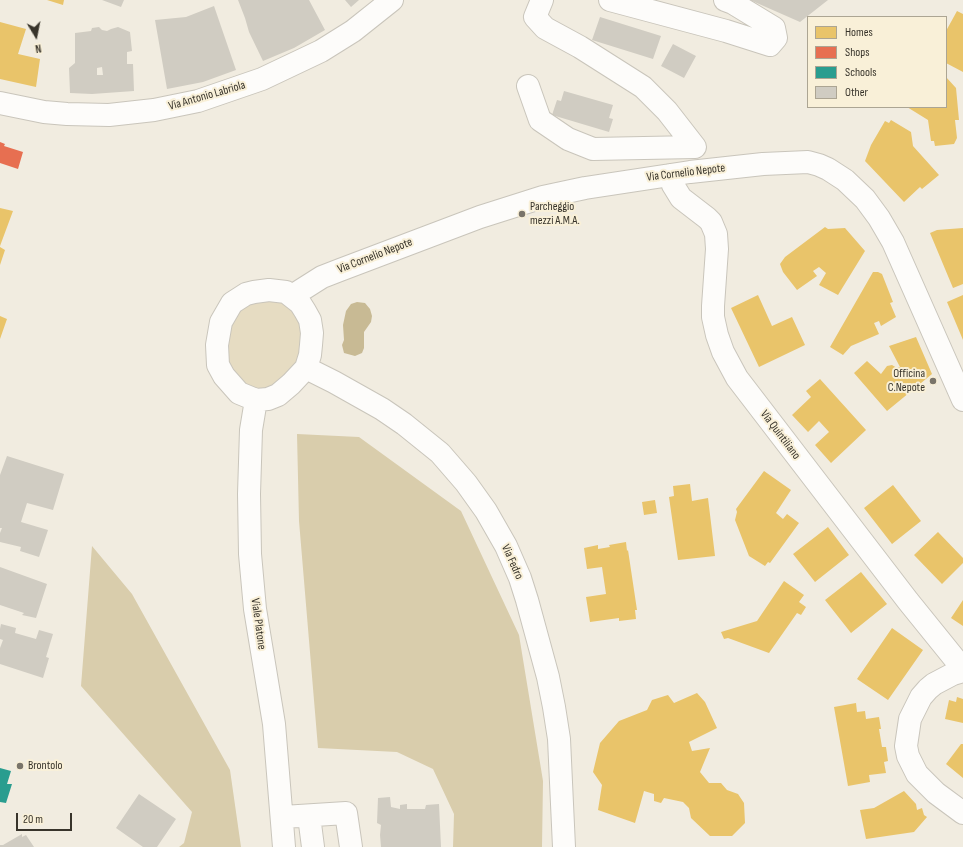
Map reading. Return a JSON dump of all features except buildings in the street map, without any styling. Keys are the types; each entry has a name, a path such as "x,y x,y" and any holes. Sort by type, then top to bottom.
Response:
{"street":[{"name":"Via Antonio Labriola","path":"0,103 52,113 109,115 154,110 198,101 262,79 321,51 353,31 392,0"},
{"path":"528,86 540,120 568,138 593,149 614,147 695,147 667,111 643,87 580,46 545,28 535,17 542,0"},
{"path":"610,0 726,31 770,45 776,38 774,28 733,3 725,0"},
{"name":"Via Cornelio Nepote","path":"292,296 322,277 451,227 543,197 585,188 670,175 763,164 808,162 828,169 845,180 872,208 893,242 963,400"},
{"name":"Via Quintiliano","path":"670,175 673,185 681,198 711,222 716,234 717,249 713,306 714,317 717,335 723,352 737,378 908,601 963,670"},
{"path":"269,290 286,292 292,296 305,311 310,320 312,333 311,345 306,368 292,384 278,395 268,399 256,400 239,393 231,386 218,365 217,345 221,322 227,309 232,303 246,294 254,292 269,290"},
{"name":"Via Fedro","path":"306,368 382,409 404,424 440,453 466,483 486,511 503,540 520,578 548,677 558,739 564,847"},
{"name":"Viale Platone","path":"256,400 252,430 249,494 250,554 255,609 274,724 283,817 284,847"},
{"path":"963,670 934,684 921,697 910,719 906,746 908,756 917,774 936,793 963,813"},
{"path":"283,817 346,813 351,847"},
{"path":"310,816 313,847"}],"shaded area":[{"path":"270,300 284,303 299,317 303,351 288,379 265,389 251,387 240,380 227,361 225,344 233,319 241,309 251,303"},
{"path":"357,302 365,303 370,309 372,316 371,322 364,332 364,348 362,353 355,356 344,353 342,345 344,340 343,325 346,311 351,304"},
{"path":"297,434 359,437 461,511 519,635 543,781 542,847 453,847 454,814 433,769 397,752 318,748 299,521"},
{"path":"92,546 132,594 230,770 241,847 179,847 184,843 192,812 81,686"}],"place":[{"name":"Parcheggio mezzi A.M.A.","path":"522,214"},
{"name":"Officina C.Nepote","path":"933,381"},
{"name":"Brontolo","path":"20,766"}]}
